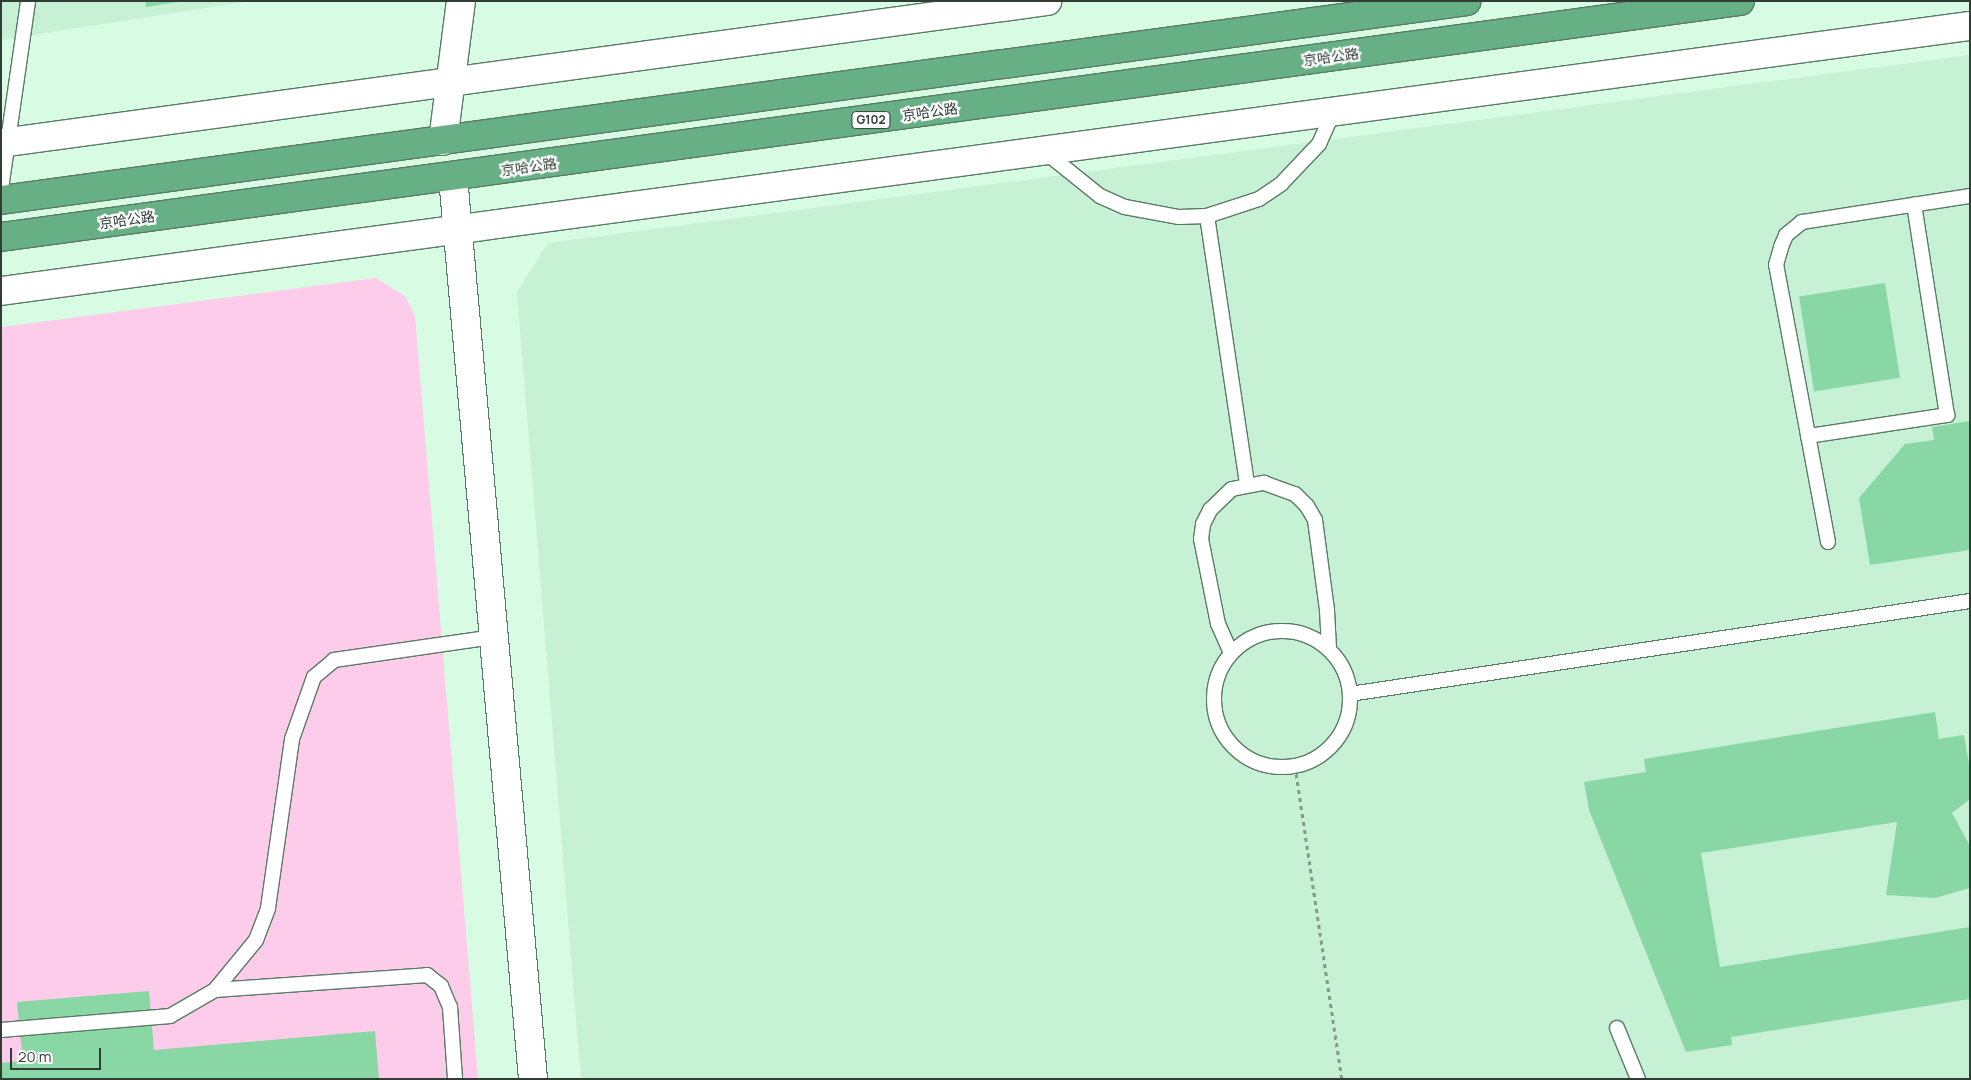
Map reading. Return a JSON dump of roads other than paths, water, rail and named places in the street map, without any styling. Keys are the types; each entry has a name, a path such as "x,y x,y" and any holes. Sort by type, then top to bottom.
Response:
{"highway":[{"path":"1,200 1467,1"},
{"name":"京哈公路","path":"1,237 1740,1"}],"street":[{"path":"443,141 462,1"},
{"path":"4,142 1047,1"},
{"path":"1,291 1970,26"},
{"path":"453,177 533,1079"}],"lane":[{"path":"1,189 4,142 28,1"},
{"path":"1044,151 1100,196 1125,207 1161,216 1207,216 1258,199 1281,184 1318,144 1333,113"},
{"path":"1828,542 1776,264 1786,235 1802,222 1970,196"},
{"path":"1808,436 1946,415 1914,205"},
{"path":"1207,216 1247,484"},
{"path":"1231,653 1218,624 1201,539 1210,510 1232,489 1247,484 1264,483 1294,494 1306,506 1315,520 1327,610 1328,648"},
{"path":"1350,694 1970,601"},
{"path":"1275,630 1294,631 1313,637 1328,648 1341,663 1350,694 1348,719 1341,734 1319,756 1295,766 1273,767 1257,763 1229,742 1219,727 1213,693 1217,675 1231,653 1256,635 1275,630"},
{"path":"1,1030 170,1016 215,990 256,940 268,908 292,739 314,677 334,660 494,637"},
{"path":"215,990 427,975 441,986 450,1007 455,1079"},
{"path":"1617,1028 1638,1079"}]}
